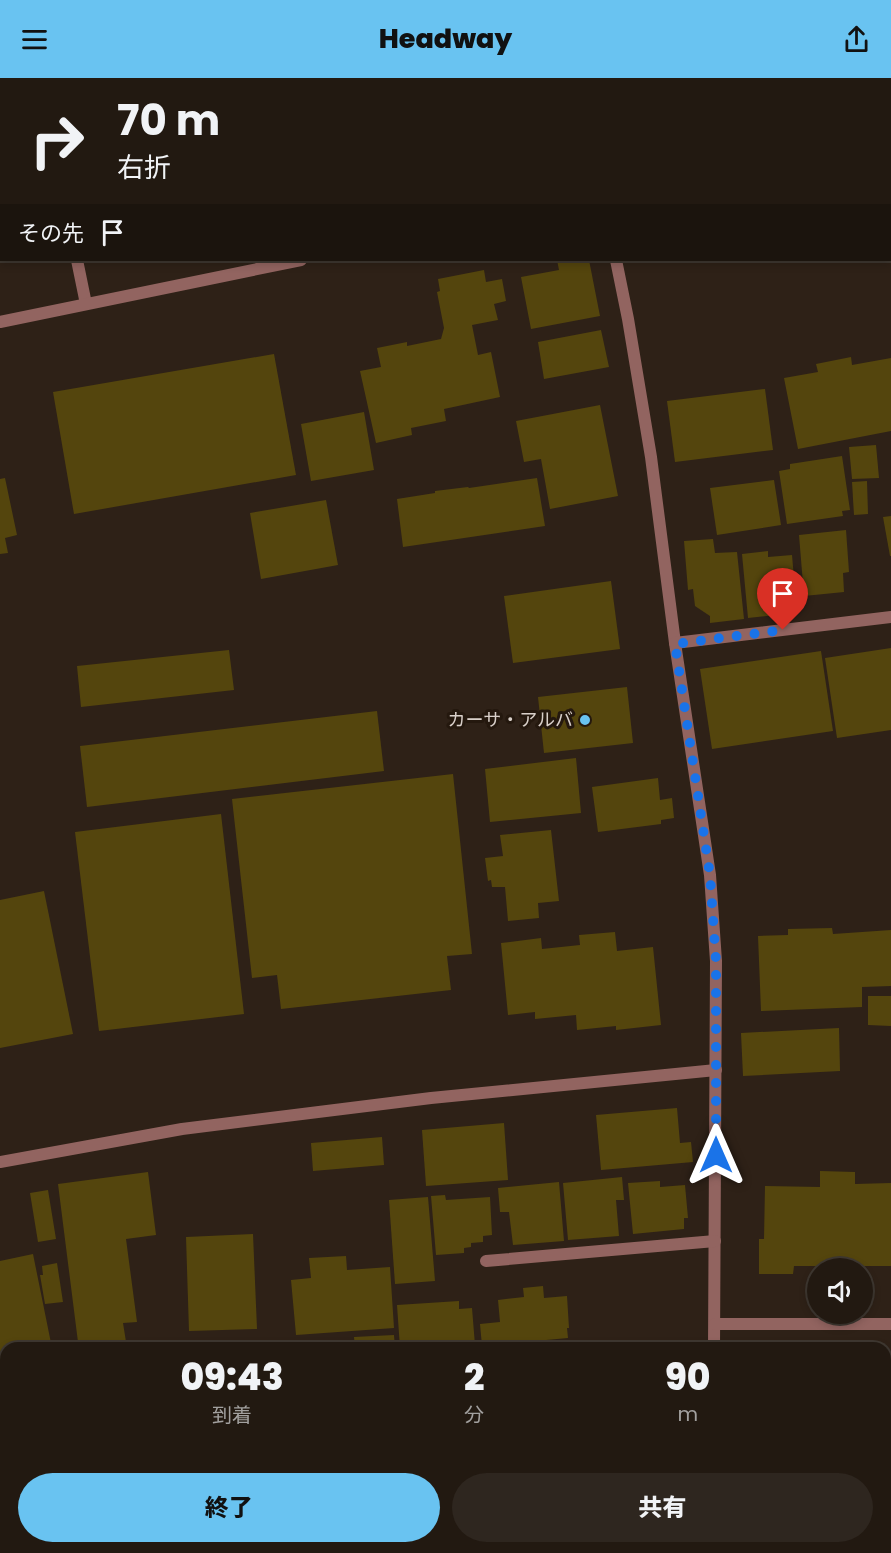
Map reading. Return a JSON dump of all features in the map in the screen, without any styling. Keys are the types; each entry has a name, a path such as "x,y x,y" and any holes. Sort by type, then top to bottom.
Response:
{"street":[{"path":"78,261 86,304"},
{"path":"0,322 268,263 290,261"},
{"path":"615,261 628,319 651,457 675,644 710,875 716,961 714,1342"},
{"path":"675,644 891,617"},
{"path":"0,1162 182,1129 431,1098 716,1070"},
{"path":"486,1261 715,1240"},
{"path":"715,1323 891,1324"}],"building":[{"path":"557,261 589,261 600,316 531,329 521,277 559,270"},
{"path":"484,270 486,282 502,279 506,301 494,304 498,320 472,325 478,355 491,352 500,397 444,409 446,421 411,428 412,435 376,443 360,371 381,367 377,348 407,342 407,346 441,339 444,328 437,292 440,291 438,279"},
{"path":"601,330 609,367 544,379 538,342"},
{"path":"274,354 296,475 74,514 53,392"},
{"path":"851,357 852,365 891,358 891,431 798,449 784,378 818,372 816,364"},
{"path":"765,389 773,450 675,462 667,401"},
{"path":"600,405 618,496 550,509 541,459 524,462 516,421"},
{"path":"364,412 374,470 311,481 301,424"},
{"path":"876,445 879,478 852,479 849,447"},
{"path":"842,456 850,510 842,511 843,516 787,524 779,471 790,469 790,464"},
{"path":"5,478 17,535 5,538 8,553 0,554 0,479"},
{"path":"537,478 545,526 403,547 397,499 435,493 435,491"},
{"path":"774,480 781,525 717,535 710,488"},
{"path":"867,481 868,514 854,515 852,482"},
{"path":"326,500 338,565 261,579 250,513"},
{"path":"891,516 891,556 890,556 883,517"},
{"path":"846,530 849,572 843,573 844,592 804,596 799,535"},
{"path":"713,539 715,553 737,552 744,619 710,623 710,616 695,606 693,589 688,590 684,541"},
{"path":"768,551 768,557 792,555 797,613 748,618 742,554"},
{"path":"611,581 620,649 513,663 504,596"},
{"path":"891,648 891,730 837,738 825,658"},
{"path":"229,650 234,690 81,707 77,666"},
{"path":"821,651 833,731 712,749 700,669"},
{"name":"カーサ・アルバ","path":"627,687 633,743 544,753 538,697"},
{"path":"377,711 384,771 87,807 80,746"},
{"path":"576,758 581,813 490,822 485,769"},
{"path":"453,774 472,954 447,956 451,990 281,1009 277,975 252,978 232,799"},
{"path":"658,778 660,800 672,798 674,818 661,820 661,824 598,832 592,787"},
{"path":"221,814 244,1014 99,1031 75,832"},
{"path":"551,830 559,901 538,903 539,918 508,921 505,887 492,887 491,880 488,881 485,858 503,856 500,835"},
{"path":"44,891 73,1034 0,1048 0,900"},
{"path":"832,928 833,934 891,930 891,986 862,987 862,1007 761,1011 758,936 788,935 788,929"},
{"path":"615,932 617,951 653,947 661,1025 616,1030 616,1026 577,1030 576,1015 535,1019 535,1012 508,1015 501,943 541,938 542,949 580,945 579,935"},
{"path":"868,996 891,996 891,1026 868,1025"},
{"path":"839,1028 840,1071 743,1076 741,1033"},
{"path":"677,1108 680,1143 691,1142 693,1162 601,1170 596,1115"},
{"path":"504,1123 508,1180 426,1186 422,1130"},
{"path":"382,1137 384,1165 313,1171 311,1143"},
{"path":"820,1171 855,1172 855,1184 891,1183 891,1266 873,1266 873,1258 807,1258 807,1266 794,1266 793,1274 759,1274 759,1239 764,1239 765,1186 820,1187"},
{"path":"148,1172 156,1235 126,1239 137,1322 123,1323 126,1342 78,1342 58,1184"},
{"path":"622,1177 624,1200 616,1200 619,1236 568,1240 563,1183"},
{"path":"660,1181 660,1187 685,1185 688,1218 684,1218 684,1229 633,1234 628,1183"},
{"path":"559,1182 564,1241 513,1245 509,1212 500,1212 498,1188"},
{"path":"48,1190 56,1239 38,1242 30,1193"},
{"path":"445,1195 446,1200 490,1197 492,1235 483,1236 483,1242 471,1243 471,1247 464,1248 464,1253 436,1255 431,1196"},
{"path":"428,1197 435,1281 395,1284 389,1200"},
{"path":"253,1234 257,1329 189,1331 186,1237"},
{"path":"33,1254 51,1342 0,1342 0,1261"},
{"path":"346,1256 347,1270 390,1267 394,1328 296,1335 291,1280 311,1278 309,1258"},
{"path":"57,1263 63,1302 45,1304 40,1275 43,1275 42,1266"},
{"path":"543,1286 544,1298 567,1296 568,1338 525,1342 482,1342 480,1324 500,1322 498,1300 524,1297 523,1288"},
{"path":"459,1301 459,1309 472,1308 475,1342 400,1342 397,1305"},
{"path":"394,1335 395,1342 354,1342 354,1337"}],"place":[{"name":"カーサ・アルバ","path":"585,720"}],"route":[{"path":"716,1155 716,961 710,875 675,644 783,630"}]}
